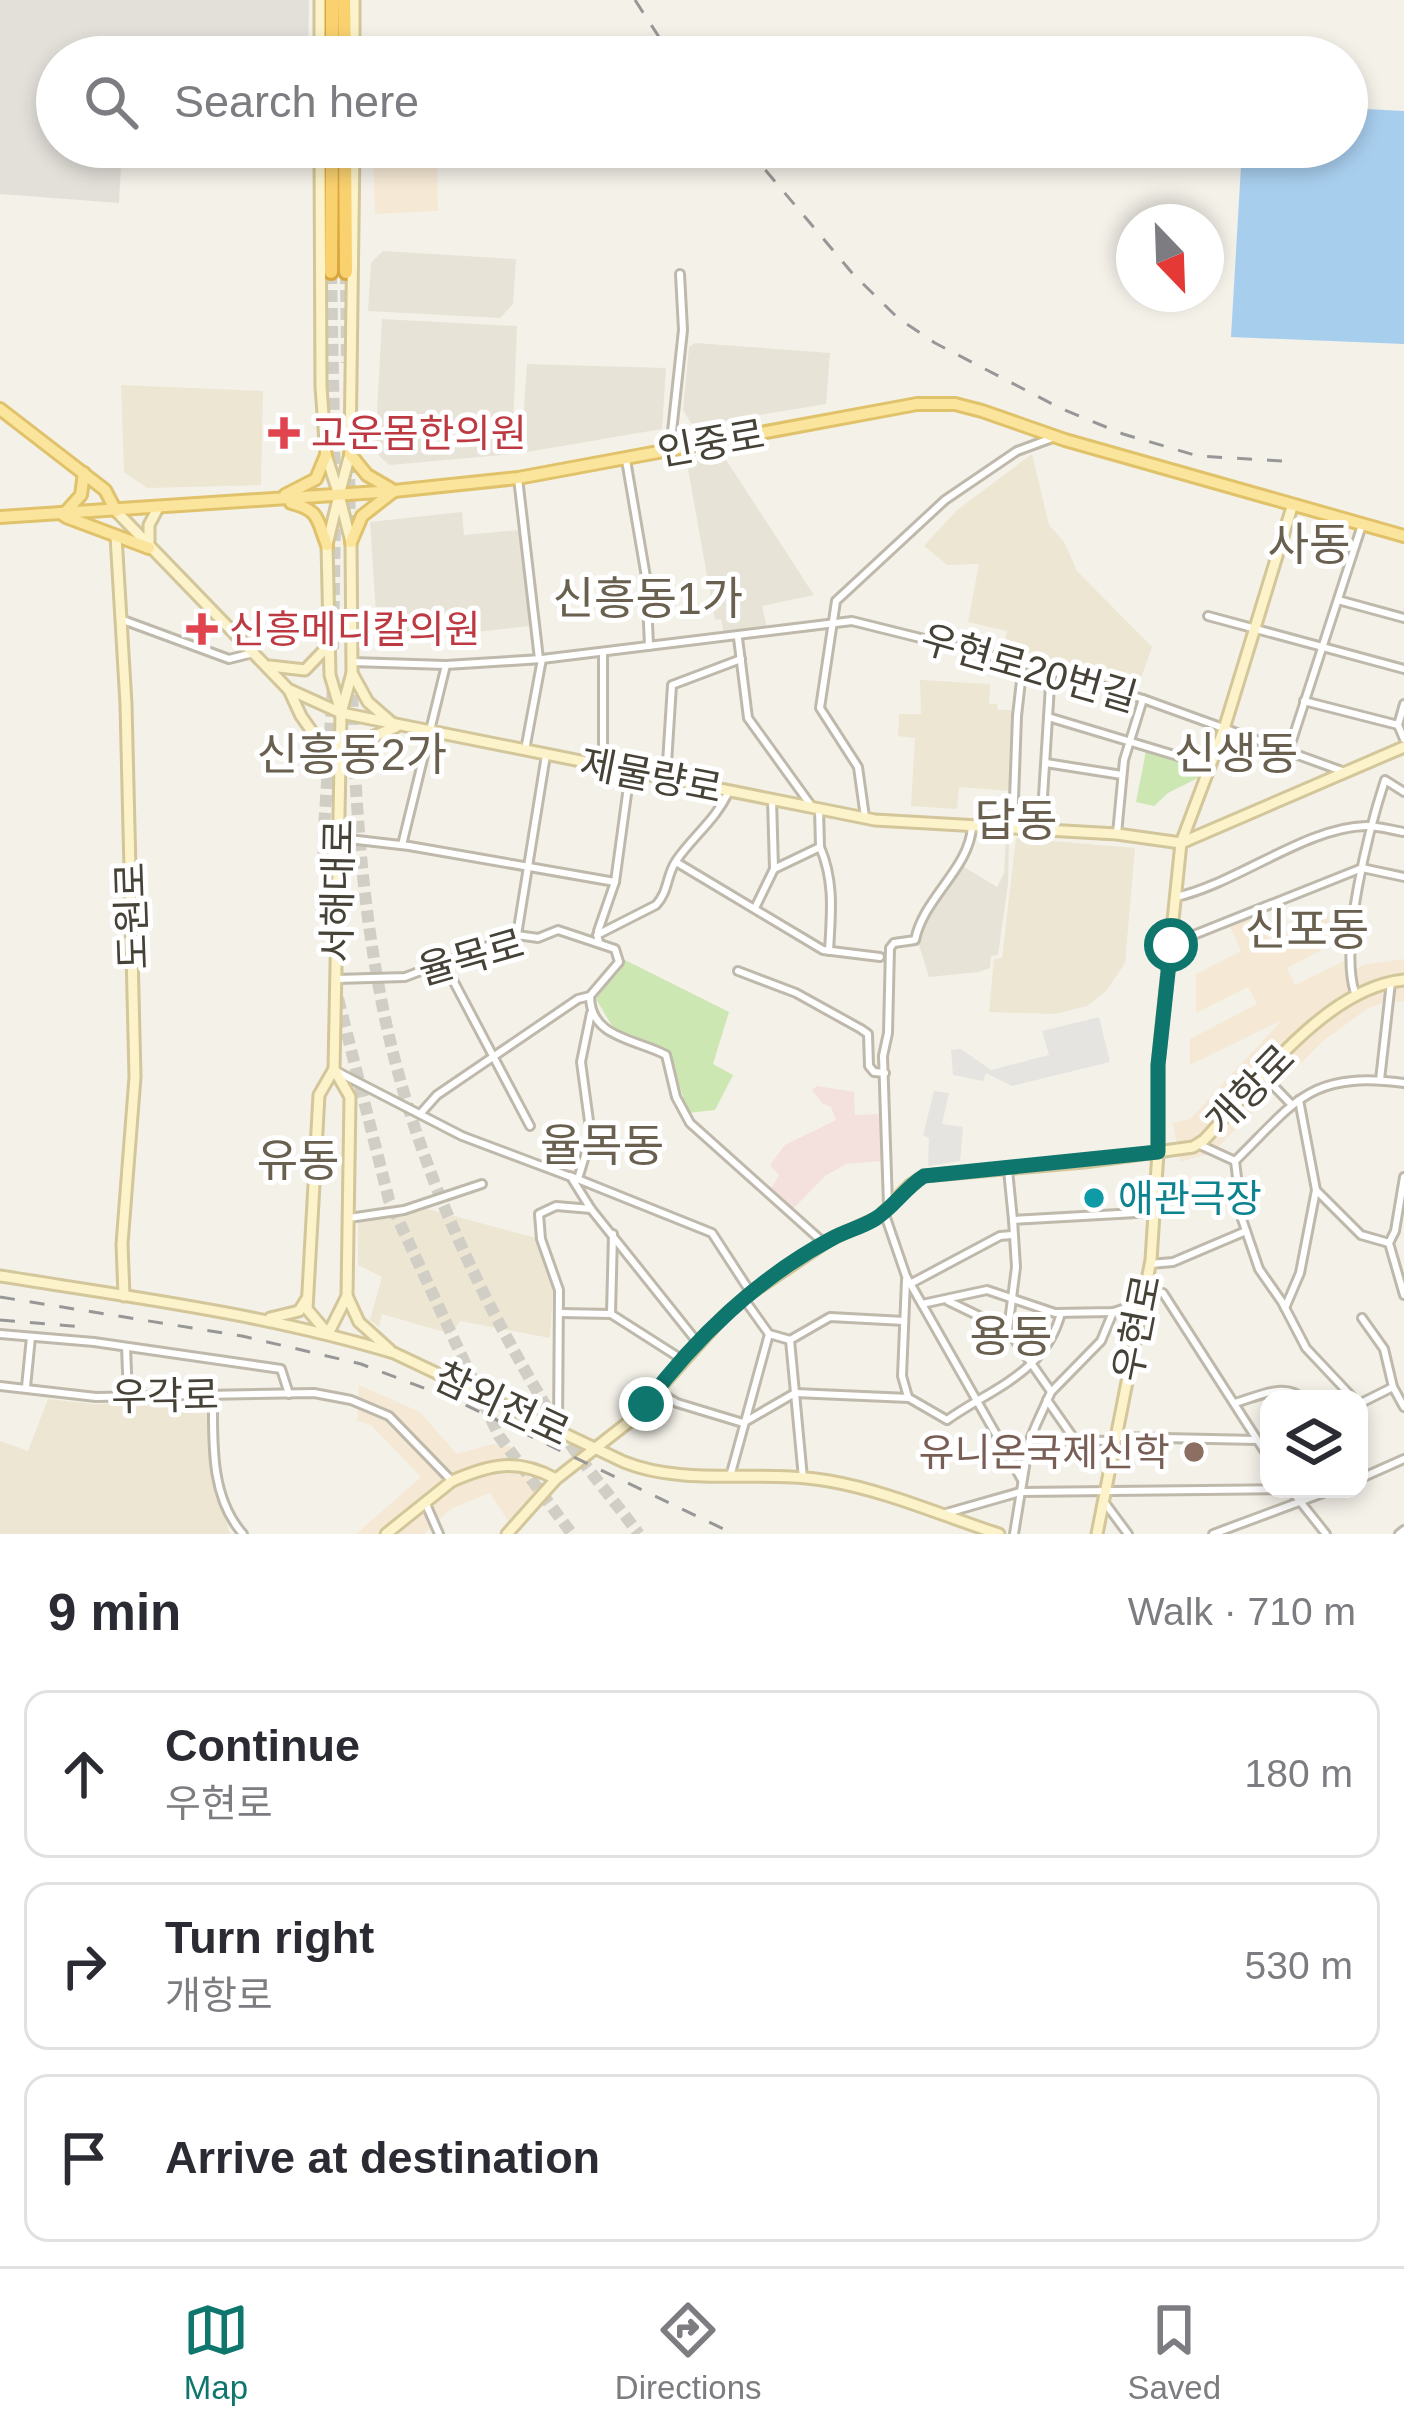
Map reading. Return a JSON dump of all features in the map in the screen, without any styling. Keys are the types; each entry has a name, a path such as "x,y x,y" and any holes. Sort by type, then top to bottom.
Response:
{"highway":[{"path":"326,0 334,36"},
{"path":"341,36 344,0"},
{"path":"350,36 354,29"},
{"path":"333,168 339,272 347,168"}],"main road":[{"path":"354,0 354,29"},
{"name":"서해대로","path":"320,168 321,387 326,455 351,542 352,667 341,713 334,1070 319,1096 307,1310 328,1334 347,1296 349,1218 350,1097 334,1070"},
{"name":"서해대로","path":"341,713 330,675 327,544 350,454 349,168"},
{"name":"인중로","path":"0,518 518,478 917,404 955,404 1292,507 1404,536"},
{"name":"제물량로","path":"0,410 105,490 116,512 148,548 288,689 341,713 397,727 865,817 1181,842 1404,743"},
{"path":"350,454 367,475 394,491 362,516 351,542"},
{"path":"276,500 316,479 326,455"},
{"path":"84,472 81,495 63,515 148,548"},
{"path":"276,500 312,508 320,516 327,544"},
{"name":"우현로","path":"1097,1534 1150,1264 1158,1065 1181,842 1224,729 1292,507"},
{"path":"148,548 149,525 158,508"},
{"name":"도원로","path":"116,536 123,620 135,1077 122,1244 124,1296"},
{"path":"120,558 148,548"},
{"path":"265,664 305,670 329,645"},
{"path":"288,689 340,771 372,737 397,727 368,702 352,667"},
{"name":"개항로","path":"507,1534 556,1479 630,1421 698,1343 748,1296 824,1244 886,1210 924,1176 1198,1144 1292,1046 1355,993 1404,980"},
{"name":"참외전로","path":"0,1276 265,1318 394,1353 663,1475 731,1473 853,1486 1000,1534"},
{"path":"265,1318 299,1311 306,1304 309,1287"},
{"path":"347,1296 359,1322 394,1353"},
{"path":"386,1534 452,1480 521,1464 556,1479"}],"street":[{"path":"670,450 683,331 680,274"},
{"path":"865,817 858,767 820,708 836,601 945,500 1018,451 1055,437"},
{"path":"626,457 646,577 650,646"},
{"path":"518,478 540,659 525,752"},
{"path":"1288,753 1362,525"},
{"path":"1337,600 1404,618"},
{"path":"1208,616 1404,669"},
{"path":"123,620 230,659 253,653"},
{"name":"우현로20번길","path":"352,667 540,659 738,638 831,620 882,626 1051,670 1224,729"},
{"path":"738,638 751,724 815,807 832,888 829,951"},
{"path":"603,652 603,766"},
{"path":"666,778 672,685 742,658"},
{"path":"1013,830 1023,663"},
{"path":"402,845 446,665"},
{"path":"1041,832 1051,670"},
{"path":"1117,835 1122,775 1143,699"},
{"path":"1304,701 1398,725"},
{"path":"1404,704 1398,725 1404,743"},
{"path":"1048,717 1211,766"},
{"path":"1224,729 1344,772"},
{"path":"517,935 546,755"},
{"path":"1046,764 1122,775"},
{"path":"598,938 615,882 630,772"},
{"path":"1355,993 1350,962 1371,827 1385,780 1404,792"},
{"path":"598,938 656,905 668,888 676,862 709,826 729,791"},
{"path":"755,908 773,873 772,799"},
{"path":"972,827 970,849 924,913 916,940 894,943 890,948 886,1210 908,1280 1022,1480"},
{"path":"1173,898 1204,890 1313,840 1371,827 1404,832"},
{"path":"339,838 615,882"},
{"path":"773,873 820,847"},
{"path":"676,862 829,951 880,956"},
{"path":"1171,945 1363,868 1404,877"},
{"name":"율목로","path":"336,980 395,979 517,935 538,938 558,930 598,938"},
{"path":"578,1179 591,1136 581,1062 592,1012 590,996 620,958 598,938"},
{"path":"444,964 530,1126"},
{"path":"738,971 796,993 861,1029 868,1034 869,1066 885,1073"},
{"path":"1380,1080 1391,982"},
{"path":"420,1114 437,1095 583,996 590,996"},
{"path":"592,1012 607,1032 666,1055 681,1111 690,1123 824,1244"},
{"path":"334,1070 476,1142 712,1233 769,1334 790,1340 830,1317 904,1322"},
{"path":"1264,1076 1296,1102 1316,1190 1300,1273 1285,1308"},
{"path":"1235,1161 1296,1102 1332,1082 1404,1083"},
{"path":"1198,1144 1235,1161"},
{"path":"1235,1161 1246,1231 1258,1269 1306,1348 1346,1390"},
{"path":"1007,1330 1016,1267 1008,1168"},
{"path":"568,1175 698,1343"},
{"path":"1404,1177 1389,1243 1404,1295"},
{"path":"349,1218 404,1210 482,1184"},
{"path":"1316,1190 1361,1234 1389,1243"},
{"path":"558,1428 557,1279 541,1239 538,1214 545,1208 591,1209"},
{"path":"1013,1220 1154,1212"},
{"path":"1150,1264 1173,1262 1246,1231"},
{"path":"610,1314 613,1232"},
{"path":"908,1280 1000,1236 1012,1235"},
{"path":"908,1280 902,1384 909,1398"},
{"path":"922,1304 948,1301 973,1290 1011,1296 1061,1313 1142,1309"},
{"path":"1163,1292 1260,1444"},
{"path":"948,1301 1007,1330 1034,1366 1075,1440"},
{"path":"1014,1534 1030,1440 1049,1396 1101,1341 1113,1312"},
{"path":"560,1313 610,1314 683,1360"},
{"path":"656,1390 677,1403 743,1423 795,1393 909,1398 946,1420 1034,1366 1046,1352 1061,1313"},
{"path":"1362,1318 1384,1349 1393,1387 1404,1407"},
{"path":"0,1334 281,1369 289,1394"},
{"path":"731,1473 769,1334"},
{"path":"26,1387 31,1337"},
{"path":"790,1340 803,1478"},
{"path":"126,1347 128,1396"},
{"name":"우각로","path":"0,1386 96,1397 330,1395 389,1416 452,1480"},
{"path":"1368,1397 1393,1387"},
{"path":"213,1395 218,1478 229,1519 243,1534"},
{"path":"1234,1403 1260,1396"},
{"path":"1030,1440 1257,1440"},
{"path":"1368,1476 1404,1459"},
{"path":"939,1515 1020,1492 1105,1496 1260,1490"},
{"path":"1105,1496 1128,1534"},
{"path":"1298,1498 1326,1534"},
{"path":"1213,1534 1311,1498"},
{"path":"425,1502 440,1534"}],"shaded area":[{"path":"0,0 309,0 308,36 36,36 36,168 121,168 119,203 0,194"},
{"path":"374,168 437,168 438,211 375,214"},
{"path":"383,251 516,259 513,304 500,318 368,311 371,263"},
{"path":"382,319 517,326 512,454 390,465 381,458 375,450"},
{"path":"695,343 830,353 826,404 691,423 683,410 689,347"},
{"path":"527,364 666,368 662,429 521,453"},
{"path":"121,385 263,391 261,485 147,488 124,472"},
{"path":"721,452 814,595 762,606 768,632 725,639 721,619 715,620 686,458"},
{"path":"1032,454 1049,525 1064,542 1077,571 1152,647 1136,692 1002,653 1007,631 968,622 979,564 947,565 924,546 957,510"},
{"path":"462,512 464,535 519,530 530,626 378,643 370,522"},
{"path":"920,680 990,684 989,704 997,704 998,710 1013,710 1010,791 959,787 957,809 911,806 915,738 898,736 899,714 921,714"},
{"path":"1016,838 1135,848 1125,963 1106,991 1087,1006 1055,1014 989,1012 994,959 1002,958"},
{"path":"1006,840 1008,884 998,955 991,956 990,968 979,972 929,977 918,942 929,914 961,865 997,887 1004,873"},
{"path":"1352,903 1348,936 1287,968 1295,985 1346,960 1349,975 1362,965 1404,959 1404,1002 1390,1000 1367,1009 1323,1041 1212,1153 1180,1162 1173,1123 1190,1119 1282,1020 1190,1065 1190,1039 1257,1004 1248,987 1196,1013 1196,974 1241,951 1230,926 1259,915 1269,939"},
{"path":"1099,1017 1110,1062 1012,1086 986,1073 983,1081 953,1075 951,1050 961,1049 991,1070 1049,1055 1042,1031"},
{"path":"817,1086 854,1092 855,1115 882,1114 883,1161 846,1164 825,1176 793,1209 771,1189 779,1175 770,1165 785,1145 836,1120 831,1107 812,1090"},
{"path":"934,1091 949,1093 942,1124 963,1127 960,1161 928,1166 929,1138 923,1135"},
{"path":"428,1209 543,1240 553,1291 550,1338 460,1321 451,1334 382,1314 379,1327 370,1320 382,1277 358,1265 358,1223"},
{"path":"359,1385 420,1412 457,1454 492,1444 513,1447 511,1463 524,1464 535,1491 508,1521 490,1493 451,1509 424,1534 356,1534 421,1477 371,1425 357,1421"},
{"path":"48,1399 94,1404 208,1403 211,1464 230,1534 0,1534 0,1441 28,1451"}],"green space":[{"path":"1146,751 1202,767 1198,778 1154,806 1136,802"},
{"path":"625,960 729,1012 713,1064 733,1075 715,1110 688,1113 669,1051 615,1031 596,999"}],"water":[{"path":"1368,109 1404,111 1404,344 1231,337 1241,168 1368,168"}],"tunnel":[{"path":"331,272 335,481"},
{"path":"346,272 347,363"},
{"path":"349,461 350,531"},
{"path":"333,649 335,519"},
{"path":"352,677 367,911 392,1049 421,1145 458,1239 527,1373 572,1447 639,1534"},
{"path":"333,687 323,846 334,954"},
{"path":"338,998 389,1200 499,1436 572,1534"}],"railway":[{"path":"635,0 658,36"},
{"path":"764,168 853,274 898,318 935,343 1060,408 1123,434 1198,456 1282,461"},
{"path":"0,1297 242,1336 361,1364 455,1400 734,1534"},
{"path":"0,1320 84,1327"}],"place":[{"name":"고운몸한의원","path":"284,433"},
{"name":"신흥메디칼의원","path":"202,629"},
{"name":"애관극장","path":"1094,1198"},
{"name":"유니온국제신학","path":"1194,1452"}],"district":[{"name":"사동","path":"1309,544"},
{"name":"신흥동1가","path":"648,598"},
{"name":"신생동","path":"1236,753"},
{"name":"신흥동2가","path":"352,754"},
{"name":"답동","path":"1016,820"},
{"name":"신포동","path":"1307,929"},
{"name":"율목동","path":"602,1145"},
{"name":"유동","path":"298,1160"},
{"name":"용동","path":"1011,1336"}],"route":[{"path":"646,1404 748,1294 829,1240 879,1217 924,1176 1158,1152 1158,1065 1171,945"}]}
